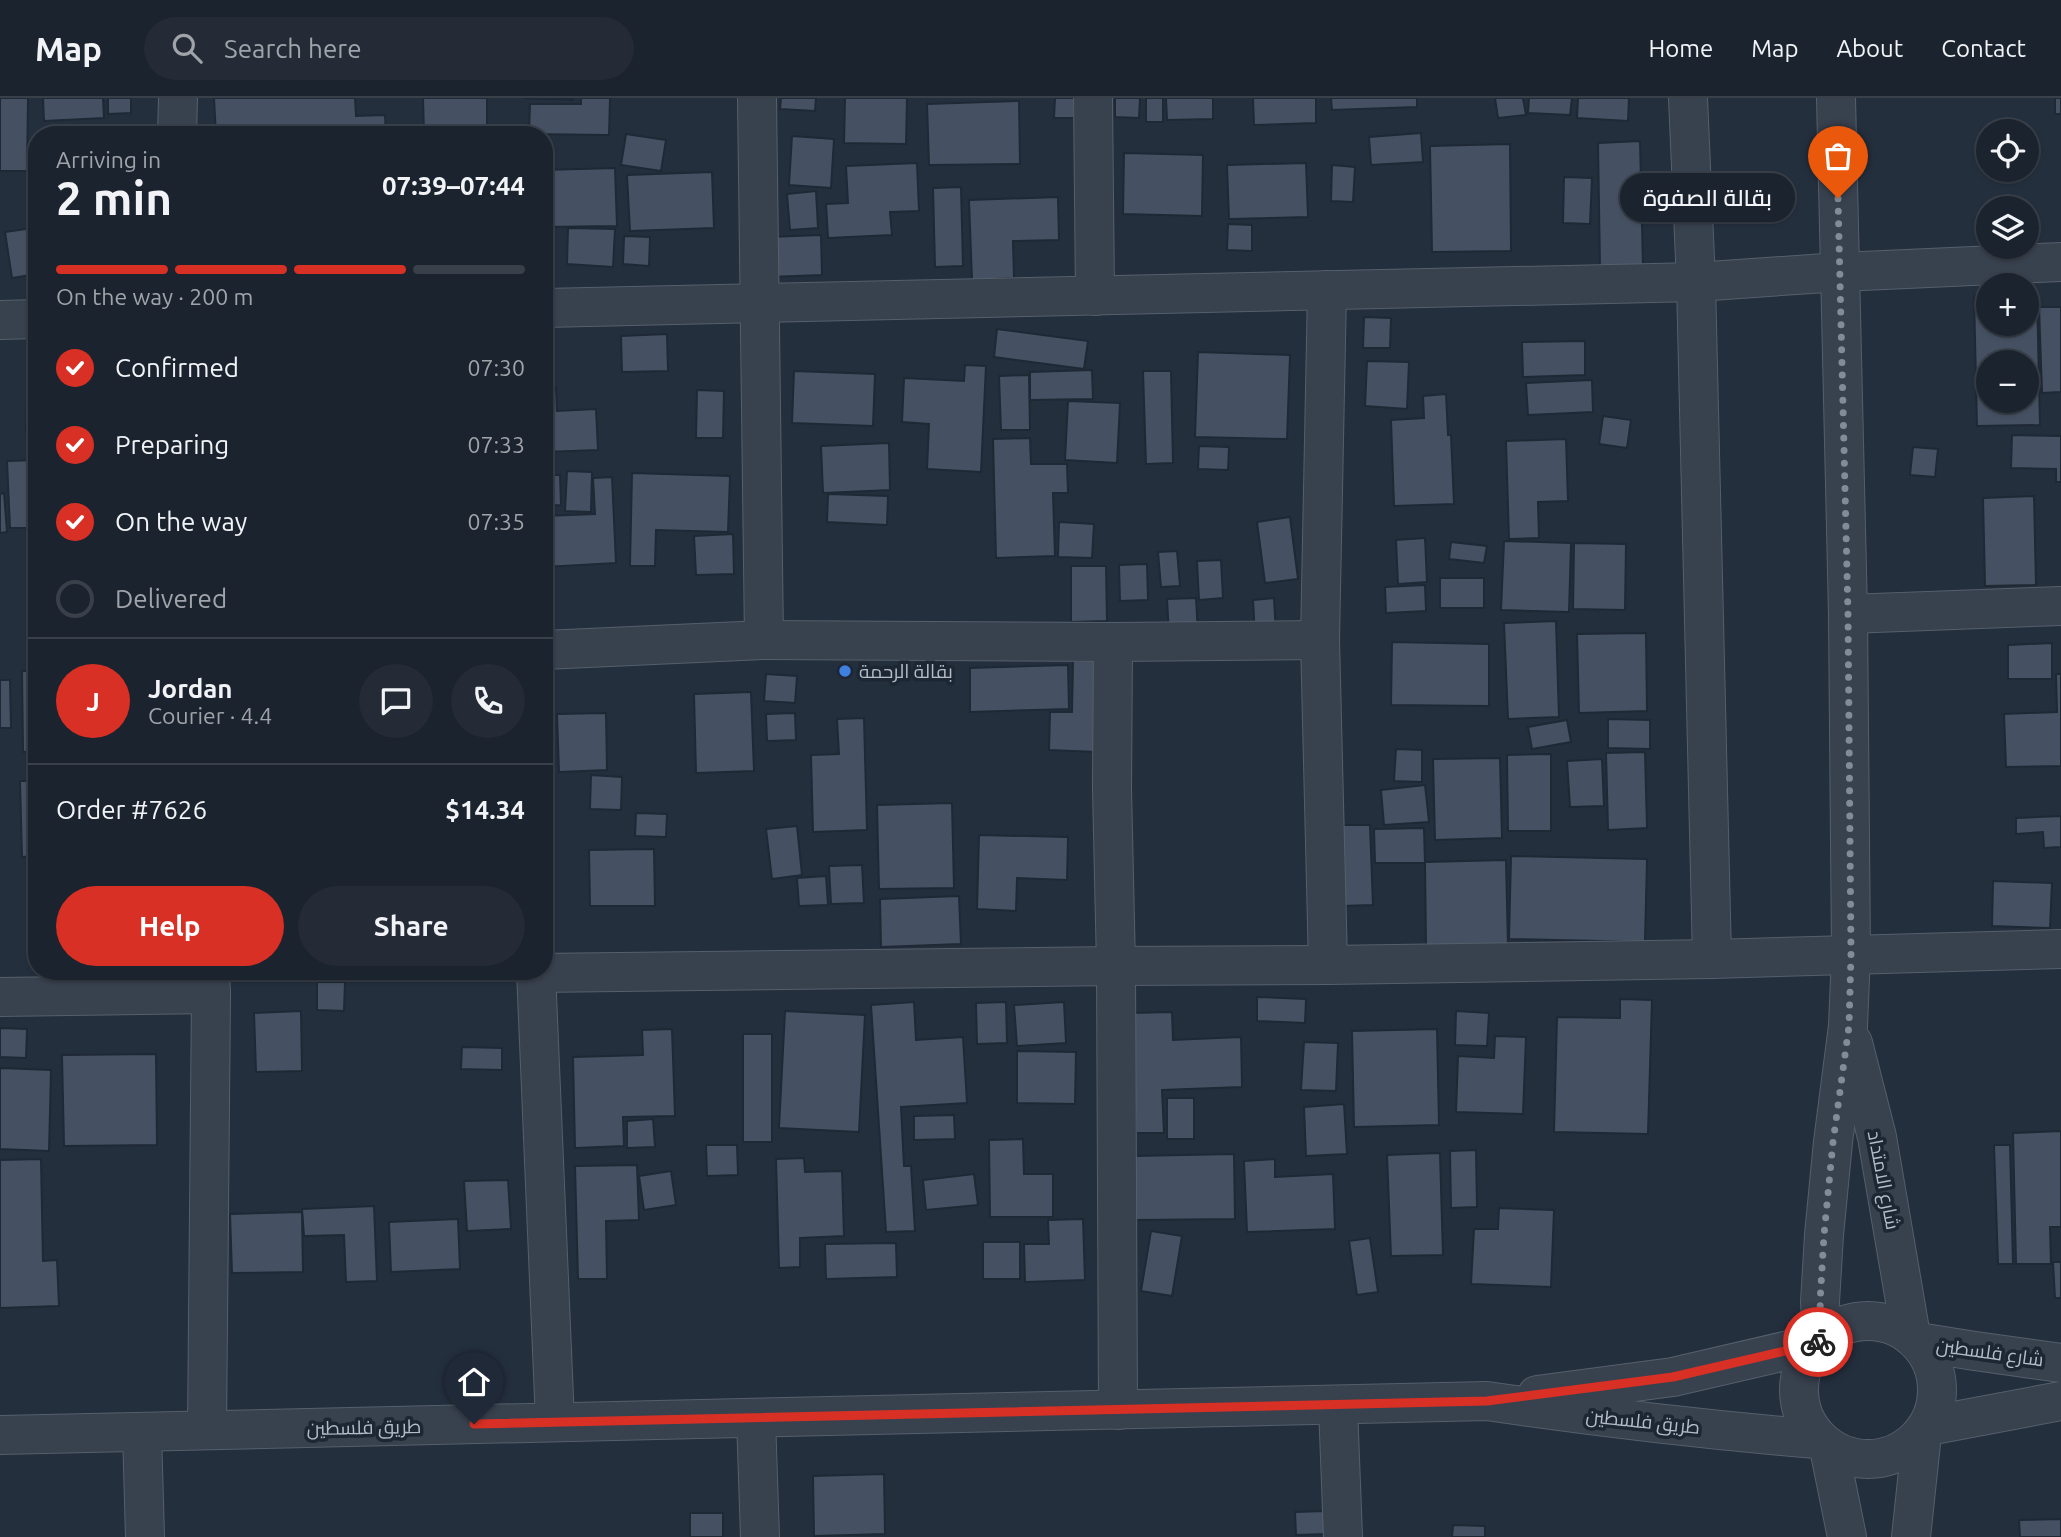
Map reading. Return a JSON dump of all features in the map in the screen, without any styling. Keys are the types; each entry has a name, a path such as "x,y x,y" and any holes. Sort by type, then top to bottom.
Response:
{"street":[{"path":"177,98 177,126"},
{"path":"757,98 764,640"},
{"path":"1093,98 1095,296"},
{"path":"1688,98 1696,282 1712,958"},
{"name":"شارع الامتداد","path":"1819,1341 1824,1235 1833,1142 1849,1026 1851,954 1848,614 1836,98"},
{"path":"553,308 1696,282 1840,272 2061,262"},
{"path":"1327,290 1320,640 1328,965"},
{"path":"0,320 28,319"},
{"path":"1848,614 2061,606"},
{"path":"553,650 764,640 1320,640"},
{"path":"1113,642 1118,1410"},
{"path":"553,972 1328,965 2061,948"},
{"path":"536,980 555,1422"},
{"path":"0,997 211,982 207,1430"},
{"name":"شارع الامتداد","path":"1849,1026 1877,1137 1915,1339"},
{"path":"1867,1321 1882,1322 1898,1328 1915,1339 1929,1357 1936,1373 1938,1392 1935,1409 1925,1430 1910,1446 1878,1459 1844,1456 1823,1443 1807,1424 1800,1409 1798,1392 1805,1358 1819,1341 1836,1328 1867,1321"},
{"name":"شارع فلسطين","path":"1915,1339 1975,1352 2061,1363"},
{"path":"1487,1401 1673,1377 1819,1341"},
{"name":"طريق فلسطين","path":"0,1436 1487,1401 1604,1418 1823,1443"},
{"path":"1925,1430 2061,1401"},
{"path":"1338,1406 1343,1537"},
{"path":"756,1418 760,1537"},
{"path":"1911,1537 1925,1430"},
{"path":"142,1432 145,1537"},
{"path":"1823,1443 1847,1537"}],"building":[{"path":"0,98 28,98 27,171 0,171"},
{"path":"43,98 103,98 104,118 44,121"},
{"path":"108,98 131,98 131,113 108,114"},
{"path":"214,98 355,98 356,116 385,115 386,126 216,126"},
{"path":"423,98 487,98 487,126 424,126"},
{"path":"523,98 573,98 573,100"},
{"path":"581,98 610,98 609,135 553,134 553,126 529,126 530,104 581,104"},
{"path":"781,98 816,98 815,111 780,109"},
{"path":"845,98 907,98 906,144 844,143"},
{"path":"1055,98 1074,98 1074,118 1054,118"},
{"path":"1115,98 1140,98 1139,118 1115,117"},
{"path":"1146,98 1163,98 1163,122 1146,122"},
{"path":"1166,98 1213,98 1213,119 1167,120"},
{"path":"1253,98 1316,98 1316,123 1254,125"},
{"path":"1331,98 1417,98 1417,107 1332,110"},
{"path":"1495,98 1523,98 1526,115 1498,118"},
{"path":"1529,98 1572,98 1570,115 1528,113"},
{"path":"1578,98 1629,98 1628,121 1577,118"},
{"path":"2055,98 2061,98 2061,114 2055,114"},
{"path":"1019,101 1020,164 929,165 927,104"},
{"path":"1421,133 1423,162 1371,165 1369,137"},
{"path":"626,134 666,140 661,171 621,165"},
{"path":"792,136 834,139 831,188 789,185"},
{"path":"1640,141 1643,267 1600,269 1598,143"},
{"path":"1510,144 1511,251 1432,252 1430,146"},
{"path":"1124,153 1203,155 1202,216 1123,214"},
{"path":"917,163 919,211 890,212 892,235 828,238 826,204 848,203 846,166"},
{"path":"1306,163 1308,217 1229,219 1227,165"},
{"path":"1332,165 1355,167 1353,202 1331,201"},
{"path":"615,168 617,226 553,227 553,170"},
{"path":"712,172 714,228 630,231 627,175"},
{"path":"1564,177 1592,178 1590,224 1563,223"},
{"path":"961,187 963,266 935,267 933,188"},
{"path":"816,191 818,228 790,230 787,194"},
{"path":"1058,197 1059,240 1013,241 1014,278 972,280 969,200"},
{"path":"1228,224 1252,225 1252,251 1227,250"},
{"path":"568,228 615,229 613,267 567,264"},
{"path":"28,229 28,275 12,278 5,232"},
{"path":"821,235 822,275 769,277 768,237"},
{"path":"624,236 650,237 649,266 623,264"},
{"path":"1974,296 1976,336 2038,336 2038,350 1976,350 1976,383"},
{"path":"2039,307 2061,307 2061,392 2042,393"},
{"path":"1364,317 1391,318 1390,348 1363,348"},
{"path":"997,329 1088,341 1084,369 994,357"},
{"path":"667,334 668,371 622,372 621,336"},
{"path":"1585,341 1585,375 1523,377 1522,342"},
{"path":"1198,352 1290,355 1287,439 1195,437"},
{"path":"1367,361 1409,362 1407,409 1365,406"},
{"path":"965,365 986,366 981,472 927,469 929,424 902,422 904,378 964,381"},
{"path":"28,367 28,432 26,432"},
{"path":"1092,370 1093,399 1030,400 1030,372"},
{"path":"794,371 875,374 873,426 792,423"},
{"path":"1143,371 1171,371 1173,463 1146,464"},
{"path":"1029,375 1030,430 1001,430 999,376"},
{"path":"1592,380 1593,412 1528,415 1526,383"},
{"path":"2039,381 2040,425 1977,426 1977,413 2039,413"},
{"path":"553,387 556,387 557,411 596,409 598,450 553,452"},
{"path":"697,390 724,391 723,438 696,438"},
{"path":"1446,394 1454,504 1394,506 1391,420 1424,418 1423,396"},
{"path":"1068,401 1120,403 1117,463 1065,460"},
{"path":"1603,416 1631,420 1627,448 1599,444"},
{"path":"2012,435 2061,436 2061,482 2056,482 2056,469 2011,468"},
{"path":"1030,438 1031,464 1067,464 1068,493 1053,493 1055,556 996,558 993,439"},
{"path":"1566,439 1568,501 1538,502 1539,538 1509,539 1506,441"},
{"path":"889,443 890,490 823,493 821,446"},
{"path":"1199,446 1229,447 1228,470 1198,469"},
{"path":"1913,447 1938,449 1935,477 1910,475"},
{"path":"28,460 28,528 10,528 7,461"},
{"path":"567,471 592,472 591,512 565,511"},
{"path":"632,473 730,476 728,532 656,530 655,566 630,566"},
{"path":"553,475 560,475 561,505 553,505"},
{"path":"612,477 616,563 553,566 553,516 595,514 593,478"},
{"path":"4,493 7,532 0,533 0,494"},
{"path":"828,494 888,496 887,525 827,522"},
{"path":"2034,496 2036,585 1985,586 1983,498"},
{"path":"1290,517 1298,579 1265,583 1257,522"},
{"path":"1059,522 1094,524 1092,558 1058,557"},
{"path":"733,534 734,574 696,575 694,536"},
{"path":"1425,538 1427,582 1398,584 1396,540"},
{"path":"1504,541 1571,543 1569,612 1501,610"},
{"path":"1451,542 1487,546 1484,563 1449,559"},
{"path":"1574,543 1626,544 1625,610 1573,609"},
{"path":"1177,551 1180,586 1161,587 1158,552"},
{"path":"1221,560 1223,598 1199,600 1197,561"},
{"path":"1147,564 1148,600 1120,601 1119,565"},
{"path":"1071,566 1106,566 1107,621 1071,622"},
{"path":"1440,578 1484,578 1484,608 1440,608"},
{"path":"1425,585 1426,611 1386,613 1385,587"},
{"path":"1196,598 1198,633 1169,635 1167,599"},
{"path":"1274,598 1276,635 1255,636 1253,600"},
{"path":"1556,621 1559,717 1508,719 1504,623"},
{"path":"1646,633 1647,711 1579,713 1577,634"},
{"path":"1392,642 1489,644 1489,706 1391,705"},
{"path":"2052,643 2052,679 2008,679 2008,645"},
{"path":"1073,661 1100,661 1097,752 1049,750 1050,712 1072,712"},
{"path":"1068,665 1069,709 970,712 970,668"},
{"path":"22,671 28,671 28,752 23,752"},
{"path":"766,674 797,676 795,703 764,701"},
{"path":"2056,674 2061,674 2061,766 2006,767 2004,714 2057,712"},
{"path":"0,680 10,680 11,728 0,728"},
{"path":"751,692 754,771 696,773 694,694"},
{"path":"606,713 607,770 559,772 557,714"},
{"path":"795,713 796,740 767,741 766,714"},
{"path":"864,718 867,830 813,832 811,755 839,754 837,719"},
{"path":"1608,719 1650,720 1650,749 1608,748"},
{"path":"1567,720 1571,742 1532,749 1528,727"},
{"path":"1396,749 1422,750 1422,782 1394,781"},
{"path":"1645,752 1647,828 1608,830 1606,753"},
{"path":"1551,754 1551,831 1508,831 1507,755"},
{"path":"1500,758 1502,838 1435,840 1433,759"},
{"path":"1602,759 1604,806 1570,807 1567,761"},
{"path":"591,775 622,777 621,810 590,809"},
{"path":"20,781 28,781 28,857 22,857"},
{"path":"1425,785 1429,822 1384,825 1381,790"},
{"path":"952,803 954,888 879,889 877,805"},
{"path":"636,813 667,814 666,837 635,836"},
{"path":"2061,816 2061,847 2044,848 2043,832 2016,834 2016,818"},
{"path":"1337,825 1370,825 1373,905 1340,906"},
{"path":"797,826 802,875 772,879 766,829"},
{"path":"1424,828 1425,863 1375,863 1374,829"},
{"path":"979,835 1068,837 1067,880 1017,878 1016,911 977,909"},
{"path":"654,849 655,906 590,906 589,850"},
{"path":"1511,856 1647,859 1645,942 1509,939"},
{"path":"1506,860 1508,947 1426,948 1425,862"},
{"path":"862,865 864,903 831,904 829,866"},
{"path":"826,876 828,905 799,906 797,878"},
{"path":"1993,881 2052,883 2050,928 1992,926"},
{"path":"959,896 961,944 881,947 880,899"},
{"path":"317,982 345,982 344,1011 317,1010"},
{"path":"1257,997 1306,999 1305,1023 1257,1021"},
{"path":"1620,999 1652,1000 1648,1134 1554,1132 1557,1017 1620,1018"},
{"path":"914,1002 916,1040 963,1037 967,1103 901,1107 904,1166 911,1166 915,1231 886,1232 871,1005"},
{"path":"1006,1002 1007,1043 977,1044 976,1003"},
{"path":"1064,1002 1066,1043 1017,1046 1014,1005"},
{"path":"301,1011 302,1071 256,1072 254,1013"},
{"path":"785,1011 865,1015 859,1132 779,1128"},
{"path":"1456,1011 1489,1013 1487,1046 1455,1045"},
{"path":"1172,1012 1173,1040 1241,1037 1242,1087 1162,1090 1164,1133 1136,1133 1131,1013"},
{"path":"0,1028 27,1029 26,1058 0,1057"},
{"path":"672,1029 675,1116 623,1117 624,1146 575,1148 573,1057 643,1055 642,1030"},
{"path":"1437,1029 1439,1125 1354,1127 1352,1031"},
{"path":"743,1034 772,1034 772,1142 743,1142"},
{"path":"1495,1036 1526,1037 1523,1114 1456,1112 1458,1056 1494,1058"},
{"path":"1304,1042 1338,1043 1336,1091 1301,1090"},
{"path":"462,1047 502,1048 502,1070 461,1069"},
{"path":"1017,1051 1076,1052 1075,1104 1017,1103"},
{"path":"156,1054 157,1145 64,1146 62,1055"},
{"path":"0,1068 51,1070 49,1151 0,1149"},
{"path":"1167,1098 1194,1098 1194,1139 1167,1139"},
{"path":"1344,1104 1347,1154 1306,1156 1304,1107"},
{"path":"954,1115 955,1139 914,1140 914,1116"},
{"path":"653,1119 655,1147 627,1148 627,1121"},
{"path":"2061,1131 2061,1227 2050,1227 2051,1264 2016,1264 2013,1133"},
{"path":"1023,1139 1024,1174 1053,1174 1053,1217 990,1217 989,1140"},
{"path":"706,1145 737,1145 738,1175 707,1176"},
{"path":"1994,1145 2010,1145 2013,1264 1998,1264"},
{"path":"1476,1150 1477,1207 1451,1208 1450,1151"},
{"path":"1440,1153 1443,1255 1391,1256 1387,1155"},
{"path":"1234,1154 1235,1219 1136,1220 1134,1156"},
{"path":"804,1158 805,1172 842,1171 844,1236 800,1238 800,1267 779,1268 776,1159"},
{"path":"41,1159 43,1261 57,1260 59,1306 0,1308 0,1160"},
{"path":"1275,1159 1275,1177 1333,1174 1335,1229 1247,1232 1244,1161"},
{"path":"637,1165 639,1220 606,1221 607,1279 578,1279 575,1166"},
{"path":"671,1171 676,1205 644,1210 639,1176"},
{"path":"974,1174 978,1205 926,1210 923,1180"},
{"path":"508,1180 511,1229 467,1231 464,1181"},
{"path":"374,1206 377,1281 346,1282 344,1235 304,1236 302,1209"},
{"path":"1499,1208 1554,1210 1551,1287 1471,1284 1474,1229 1498,1229"},
{"path":"302,1212 303,1272 232,1273 230,1214"},
{"path":"458,1219 460,1269 391,1272 389,1222"},
{"path":"1083,1219 1085,1280 1025,1282 1024,1244 1049,1244 1048,1220"},
{"path":"1151,1231 1182,1236 1172,1296 1141,1291"},
{"path":"1370,1238 1378,1292 1357,1295 1349,1241"},
{"path":"983,1242 1020,1242 1020,1279 983,1279"},
{"path":"896,1243 897,1277 826,1279 825,1244"},
{"path":"2053,1262 2061,1262 2061,1298 2055,1298"},
{"path":"884,1474 885,1534 814,1536 813,1476"},
{"path":"1326,1511 1327,1534 1296,1535 1295,1512"},
{"path":"690,1513 723,1513 723,1537 690,1537"},
{"path":"2061,1519 2061,1537 2020,1537 2019,1520"},
{"path":"1453,1525 1485,1526 1485,1537 1452,1537"}],"way so far":[{"path":"1818,1342 1822,1337 1820,1302 1833,1142 1849,1026 1851,954 1848,614 1838,198"}],"place":[{"name":"بقالة الصفوة","path":"1838,198"},
{"name":"بقالة الرحمة","path":"845,671"}],"route":[{"path":"474,1424 1487,1401 1673,1377 1818,1342"}]}
